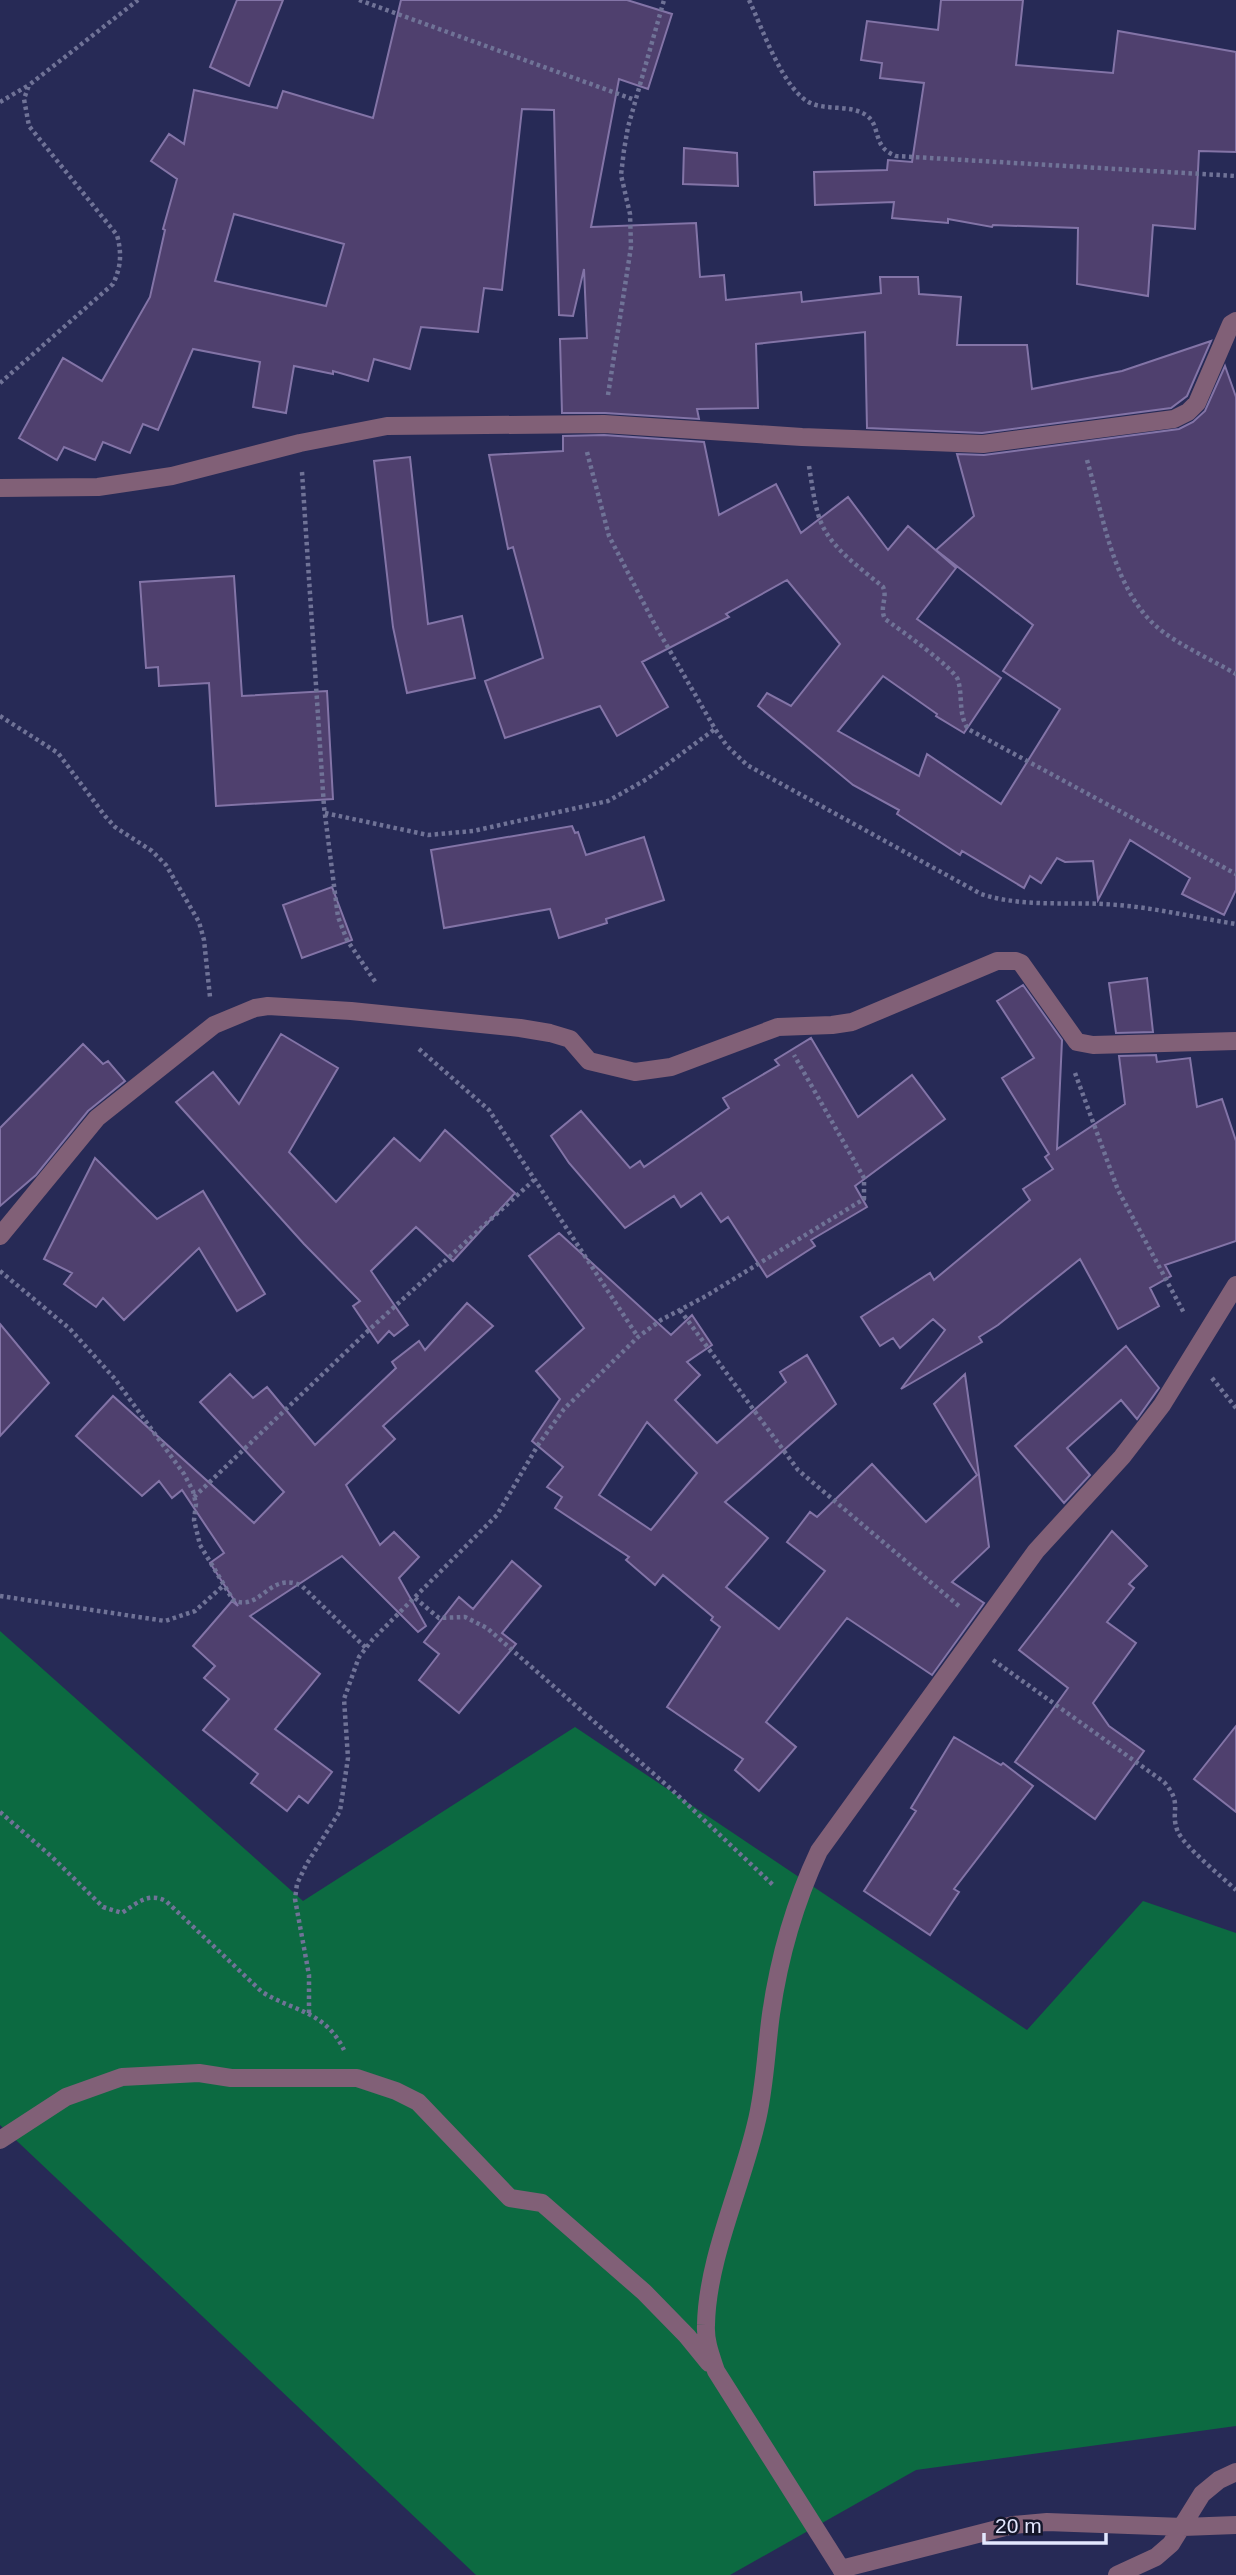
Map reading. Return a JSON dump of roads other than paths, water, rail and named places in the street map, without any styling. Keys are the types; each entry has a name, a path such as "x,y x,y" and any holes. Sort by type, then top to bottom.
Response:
{"street":[{"path":"0,488 98,487 160,478 300,443 387,426 604,424 802,437 983,444 1079,432 1174,419 1188,412 1206,386 1231,324 1236,321"},
{"path":"0,1236 97,1118 214,1026 255,1008 268,1006 351,1011 550,1033 570,1039 589,1061 635,1072 671,1067 778,1027 852,1022 997,961 1016,961 1021,963 1077,1042 1093,1045 1236,1041"},
{"path":"716,2371 708,2349 705,2326 712,2276 757,2122 772,2009 784,1948 805,1881 819,1851 1036,1551 1122,1457 1162,1405 1236,1285"},
{"path":"0,2140 66,2098 122,2077 199,2073 231,2078 357,2078 396,2091 418,2102 510,2198 542,2203 644,2291 716,2371 843,2572 1021,2524 1047,2522 1183,2527 1236,2525"},
{"path":"1118,2575 1156,2557 1171,2544 1202,2494 1219,2480 1236,2472"}]}
